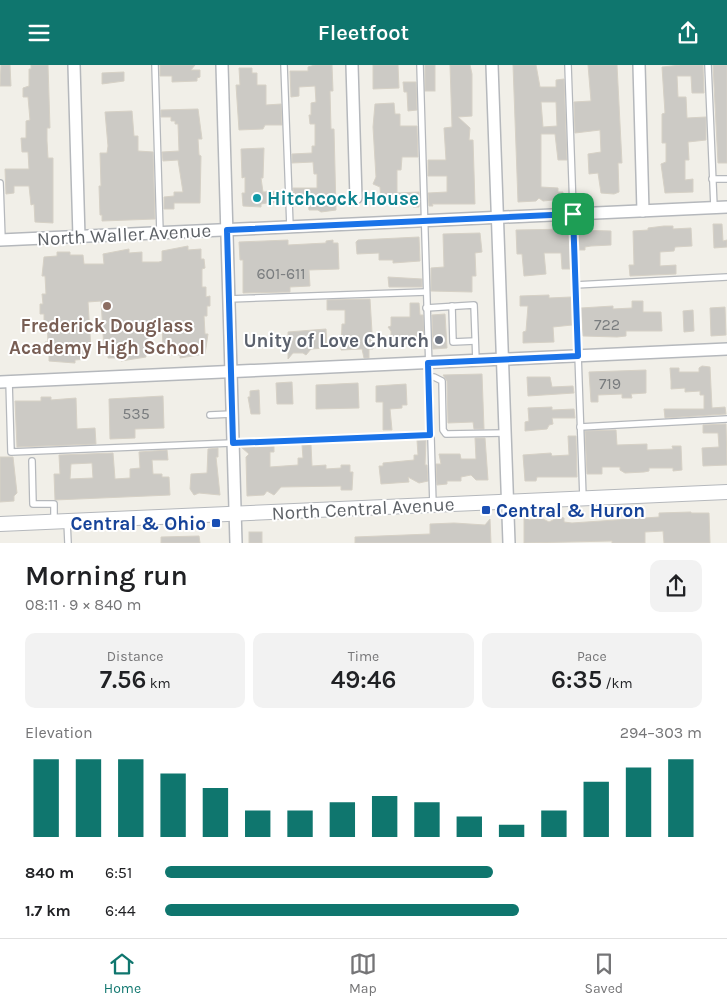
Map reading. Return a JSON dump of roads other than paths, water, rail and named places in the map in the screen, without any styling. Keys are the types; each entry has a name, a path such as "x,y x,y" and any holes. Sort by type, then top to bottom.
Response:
{"street":[{"path":"74,65 79,237"},
{"path":"222,65 236,543"},
{"path":"352,65 356,199"},
{"path":"492,65 509,543"},
{"path":"639,65 643,211"},
{"name":"North Waller Avenue","path":"1,240 727,207"},
{"path":"4,382 727,349"},
{"name":"North Central Avenue","path":"0,524 727,492"}],"lane":[{"path":"155,65 160,233"},
{"path":"284,65 290,227"},
{"path":"420,65 433,505"},
{"path":"568,65 583,498"},
{"path":"708,65 714,207"},
{"path":"712,179 727,179"},
{"path":"0,183 1,240"},
{"path":"575,285 727,277"},
{"path":"229,299 426,292"},
{"path":"426,307 474,305 476,361"},
{"path":"452,306 453,342 476,341"},
{"path":"428,377 434,377 442,381 443,430 446,434 505,433"},
{"path":"4,382 10,452 430,435"},
{"path":"210,415 232,414"},
{"path":"580,427 727,419"},
{"path":"32,461 33,504 54,504 68,543"}],"place":[{"name":"Hitchcock House","path":"257,198"},
{"name":"Frederick Douglass Academy High School","path":"107,306"},
{"name":"Unity of Love Church","path":"439,340"},
{"name":"Central & Huron","path":"486,510"},
{"name":"Central & Ohio","path":"216,523"}]}
